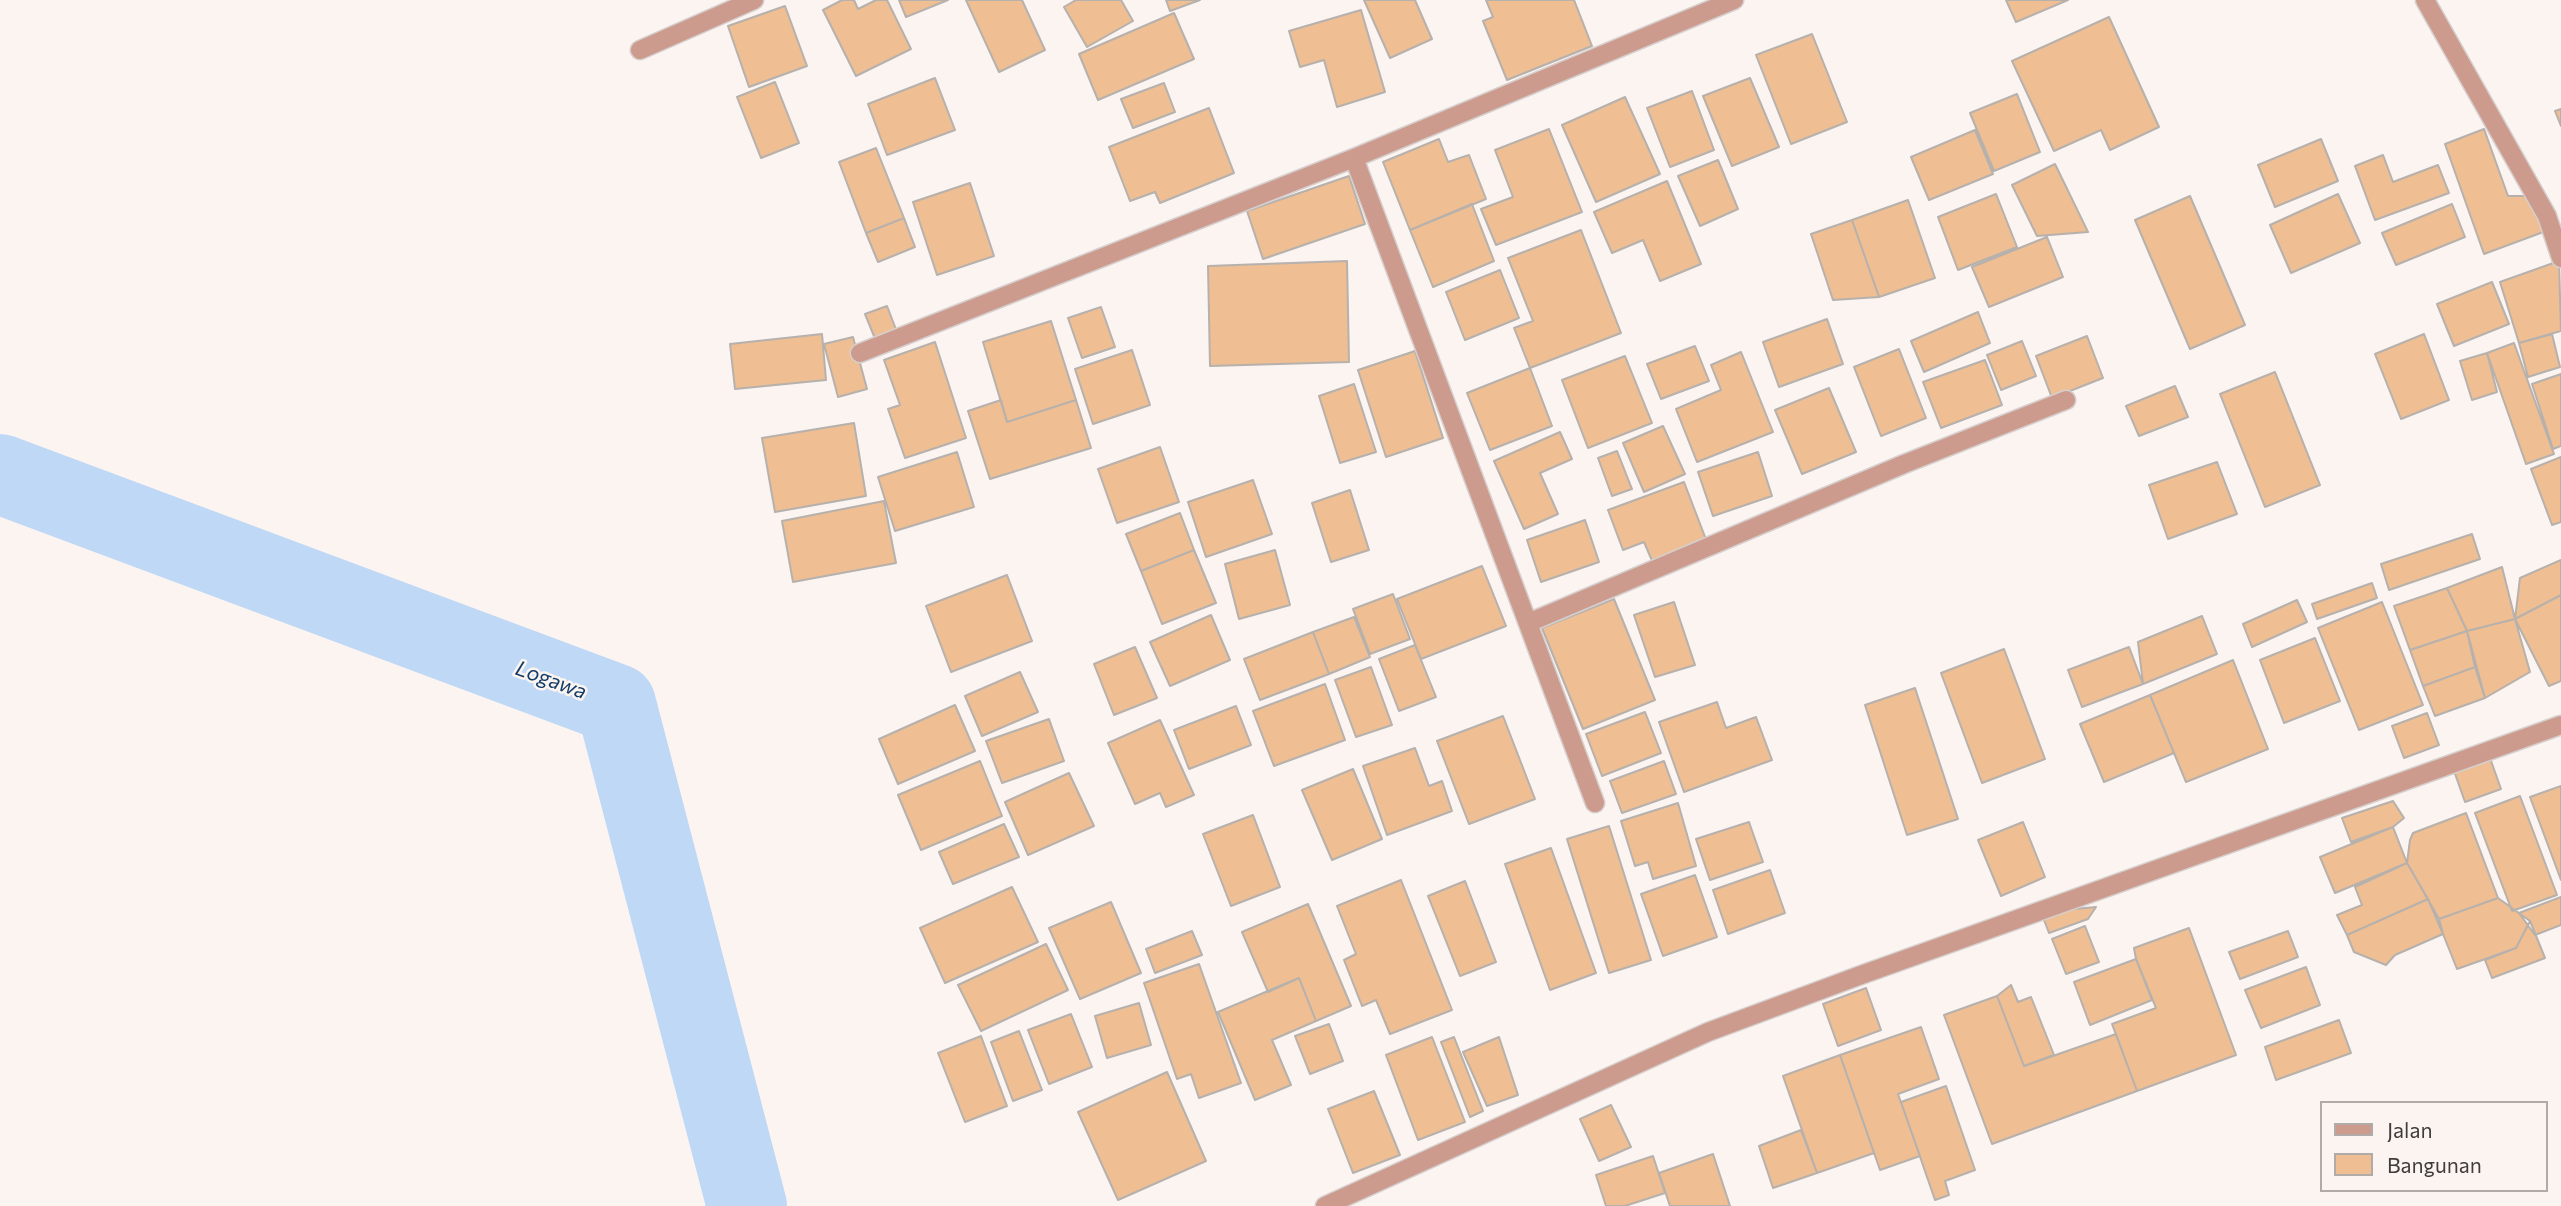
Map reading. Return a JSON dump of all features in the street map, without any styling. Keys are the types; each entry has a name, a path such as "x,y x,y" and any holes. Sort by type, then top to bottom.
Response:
{"street":[{"path":"640,50 754,0"},
{"path":"860,353 1354,158 1734,0"},
{"path":"2425,0 2547,216 2561,258"},
{"path":"1354,158 1595,803"},
{"path":"1528,623 1904,464 2066,400"},
{"path":"1325,1206 1708,1032 2561,725"}],"building":[{"path":"842,0 854,0 858,9 876,0 887,0 911,49 856,76 823,10"},
{"path":"899,0 948,0 906,17"},
{"path":"966,0 1022,0 1045,50 999,72"},
{"path":"1076,0 1121,0 1133,21 1087,47 1064,7"},
{"path":"1166,0 1200,0 1170,11"},
{"path":"1364,0 1415,0 1432,39 1390,58"},
{"path":"1486,0 1574,0 1592,46 1507,80 1483,21 1493,17"},
{"path":"2006,0 2068,0 2016,22"},
{"path":"785,6 807,66 749,87 728,26"},
{"path":"1361,10 1385,92 1337,107 1324,60 1300,67 1289,31"},
{"path":"1174,13 1194,59 1098,100 1079,54"},
{"path":"2109,17 2159,127 2110,150 2101,130 2054,151 2012,61"},
{"path":"1812,34 1847,122 1791,144 1756,55"},
{"path":"935,78 955,130 887,155 868,104"},
{"path":"1750,78 1779,147 1732,166 1703,96"},
{"path":"775,82 799,143 761,158 737,97"},
{"path":"1164,83 1175,112 1133,128 1121,99"},
{"path":"1692,91 1714,150 1670,167 1647,108"},
{"path":"2017,94 2040,152 1994,171 1970,113"},
{"path":"1625,97 1660,174 1596,202 1562,125"},
{"path":"1209,108 1234,173 1160,203 1155,192 1130,201 1109,147"},
{"path":"2561,109 2561,126 2555,111"},
{"path":"1549,129 1582,212 1496,245 1481,209 1513,197 1495,150"},
{"path":"2484,129 2508,196 2533,196 2546,231 2484,254 2445,144"},
{"path":"1975,130 1993,174 1929,200 1911,157"},
{"path":"1439,139 1448,162 1469,155 1486,199 1410,230 1383,162"},
{"path":"2321,139 2338,181 2275,207 2258,165"},
{"path":"876,148 904,218 866,233 839,162"},
{"path":"2383,155 2393,182 2438,165 2449,193 2375,220 2355,166"},
{"path":"1718,160 1738,209 1700,226 1678,176"},
{"path":"2055,164 2088,232 2037,236 2012,185"},
{"path":"1349,176 1365,224 1263,259 1247,211"},
{"path":"1667,181 1701,264 1660,281 1643,240 1612,253 1594,212"},
{"path":"970,183 994,256 937,275 913,202"},
{"path":"1996,194 2017,247 1958,270 1938,217"},
{"path":"2338,194 2360,243 2291,273 2270,225"},
{"path":"2190,196 2245,325 2190,349 2135,220"},
{"path":"1908,200 1935,278 1879,297 1852,220"},
{"path":"1472,204 1494,261 1433,287 1410,230"},
{"path":"2452,204 2465,237 2396,265 2382,233"},
{"path":"904,218 915,247 878,262 866,233"},
{"path":"1852,220 1879,297 1833,300 1811,234"},
{"path":"1581,230 1621,333 1530,368 1514,328 1533,321 1508,258"},
{"path":"2047,237 2063,277 1989,307 1972,267"},
{"path":"1347,261 1349,362 1210,366 1208,266"},
{"path":"2559,261 2561,331 2519,343 2500,282"},
{"path":"1500,270 1519,318 1465,340 1446,292"},
{"path":"2492,282 2509,324 2454,346 2437,304"},
{"path":"887,306 897,332 876,341 865,314"},
{"path":"1101,307 1115,347 1082,358 1068,318"},
{"path":"1978,312 1990,343 1924,372 1911,341"},
{"path":"1827,319 1843,364 1779,387 1763,342"},
{"path":"1051,321 1076,400 1007,422 983,342"},
{"path":"822,334 826,380 735,389 730,344"},
{"path":"2424,334 2449,400 2401,419 2375,354"},
{"path":"2552,334 2560,367 2528,377 2519,343"},
{"path":"2087,336 2103,378 2052,398 2036,356"},
{"path":"853,337 867,389 838,397 824,344"},
{"path":"2022,341 2036,376 2001,390 1987,355"},
{"path":"935,342 966,438 905,458 888,409 900,405 884,360"},
{"path":"2514,343 2554,454 2526,464 2487,353"},
{"path":"1695,346 1709,381 1661,399 1647,364"},
{"path":"1899,349 1926,418 1881,436 1854,367"},
{"path":"1132,350 1150,405 1093,424 1075,369"},
{"path":"1415,351 1443,438 1386,457 1358,370"},
{"path":"1741,352 1773,432 1697,462 1676,409 1721,390 1711,365"},
{"path":"2487,353 2497,392 2472,400 2460,361"},
{"path":"1625,356 1652,423 1588,448 1562,380"},
{"path":"1985,360 2002,405 1941,428 1923,382"},
{"path":"1530,368 1552,426 1490,450 1467,393"},
{"path":"2275,372 2320,485 2265,507 2220,394"},
{"path":"2561,374 2561,446 2553,449 2532,384"},
{"path":"1354,384 1376,452 1340,463 1319,396"},
{"path":"2175,386 2188,417 2139,436 2126,406"},
{"path":"1829,388 1856,452 1802,474 1775,410"},
{"path":"1001,400 1007,422 1076,400 1091,448 990,479 968,411"},
{"path":"854,423 866,496 775,512 762,438"},
{"path":"1663,426 1685,474 1644,492 1623,443"},
{"path":"1560,432 1572,459 1540,473 1558,514 1524,529 1494,461"},
{"path":"1160,447 1179,502 1117,523 1098,469"},
{"path":"1617,451 1632,489 1612,496 1598,458"},
{"path":"957,452 974,507 895,531 878,477"},
{"path":"1758,452 1772,496 1713,516 1698,472"},
{"path":"2561,457 2561,522 2552,525 2531,469"},
{"path":"2217,462 2237,514 2168,539 2149,485"},
{"path":"1253,480 1272,534 1206,557 1188,502"},
{"path":"1684,482 1707,542 1653,563 1644,542 1623,550 1608,510"},
{"path":"1350,490 1369,550 1331,562 1312,503"},
{"path":"884,501 896,563 793,582 782,521"},
{"path":"1180,513 1194,550 1141,571 1126,534"},
{"path":"1585,520 1599,562 1541,582 1527,540"},
{"path":"2472,534 2480,559 2389,590 2381,564"},
{"path":"1194,550 1216,603 1162,624 1141,571"},
{"path":"1275,550 1290,605 1239,619 1225,564"},
{"path":"2561,560 2561,595 2515,619 2520,578"},
{"path":"1482,566 1506,626 1421,659 1397,599"},
{"path":"2502,567 2515,619 2467,631 2447,588"},
{"path":"1007,575 1032,641 951,672 926,606"},
{"path":"2372,583 2377,598 2317,619 2312,604"},
{"path":"2447,588 2467,631 2410,650 2394,606"},
{"path":"1393,594 1410,639 1370,654 1353,609"},
{"path":"2561,595 2561,681 2549,686 2515,619"},
{"path":"1614,599 1655,700 1583,729 1542,628"},
{"path":"2297,600 2307,622 2252,647 2243,624"},
{"path":"1674,602 1695,665 1655,677 1634,615"},
{"path":"2382,602 2423,705 2359,730 2318,628"},
{"path":"1211,615 1230,660 1170,686 1150,642"},
{"path":"2202,616 2217,654 2143,684 2138,642"},
{"path":"1354,617 1370,657 1329,674 1313,632"},
{"path":"2515,619 2530,672 2485,698 2467,631"},
{"path":"2467,631 2475,667 2423,686 2410,650"},
{"path":"1313,632 1329,674 1260,700 1244,659"},
{"path":"2315,638 2340,701 2284,723 2260,660"},
{"path":"1415,645 1436,697 1399,711 1379,659"},
{"path":"1135,647 1157,698 1114,715 1094,664"},
{"path":"2129,647 2143,684 2082,707 2068,670"},
{"path":"2004,649 2045,759 1982,783 1941,673"},
{"path":"2233,660 2268,749 2186,782 2150,695"},
{"path":"1371,667 1392,725 1356,737 1335,680"},
{"path":"2475,667 2485,698 2435,716 2423,686"},
{"path":"1020,672 1038,712 982,736 965,696"},
{"path":"1325,684 1345,740 1274,766 1253,711"},
{"path":"1915,688 1958,819 1907,835 1865,705"},
{"path":"2150,695 2174,753 2104,782 2080,724"},
{"path":"1717,702 1726,728 1756,717 1772,760 1684,792 1659,722"},
{"path":"955,705 975,751 898,784 879,739"},
{"path":"1236,706 1251,745 1189,769 1174,730"},
{"path":"1645,712 1661,753 1602,776 1586,734"},
{"path":"2427,713 2439,745 2404,758 2392,726"},
{"path":"1503,716 1535,799 1469,824 1437,741"},
{"path":"1049,719 1064,761 1002,783 986,741"},
{"path":"1160,720 1194,795 1166,807 1160,793 1135,804 1108,743"},
{"path":"1415,748 1429,786 1442,781 1452,811 1387,835 1363,766"},
{"path":"2490,758 2501,789 2465,802 2454,771"},
{"path":"980,761 1002,816 921,850 898,795"},
{"path":"1664,761 1676,794 1622,813 1610,781"},
{"path":"1353,769 1382,839 1332,860 1302,790"},
{"path":"1069,773 1094,826 1028,855 1005,802"},
{"path":"2561,786 2561,880 2530,797"},
{"path":"2520,796 2557,895 2512,911 2475,813"},
{"path":"2393,801 2404,818 2393,827 2351,842 2342,818"},
{"path":"1678,803 1696,866 1653,879 1648,862 1635,866 1621,821"},
{"path":"2466,813 2498,898 2439,919 2407,863 2410,840 2413,833"},
{"path":"1253,815 1280,887 1231,906 1203,834"},
{"path":"1749,822 1763,862 1710,880 1696,839"},
{"path":"2023,822 2045,877 2001,896 1978,840"},
{"path":"1004,824 1019,857 953,884 939,852"},
{"path":"1609,826 1651,960 1609,973 1567,839"},
{"path":"2393,827 2407,863 2335,893 2320,857"},
{"path":"1551,848 1596,973 1550,990 1505,864"},
{"path":"2407,863 2428,899 2347,935 2337,915 2362,905 2355,887"},
{"path":"1770,870 1785,913 1728,934 1713,890"},
{"path":"1695,875 1717,937 1663,956 1641,894"},
{"path":"1401,880 1452,1010 1390,1034 1376,1000 1362,1006 1344,960 1356,954 1337,906"},
{"path":"1465,881 1496,962 1460,976 1428,896"},
{"path":"1012,887 1038,942 945,983 920,928"},
{"path":"2561,897 2561,925 2535,935 2519,913"},
{"path":"2498,898 2530,921 2516,948 2457,969 2439,919"},
{"path":"2428,899 2443,934 2395,955 2386,965 2354,952 2347,935"},
{"path":"1111,902 1141,973 1080,999 1049,928"},
{"path":"1308,904 1351,1006 1316,1021 1299,978 1268,992 1242,932"},
{"path":"2096,907 2088,919 2049,933 2041,912"},
{"path":"2530,921 2545,958 2492,978 2485,960 2516,948"},
{"path":"2085,926 2099,962 2066,974 2052,939"},
{"path":"2189,928 2236,1055 2137,1091 2112,1024 2156,1008 2134,948"},
{"path":"1192,931 1202,955 1155,973 1146,949"},
{"path":"2288,931 2298,957 2240,979 2229,952"},
{"path":"1046,944 1068,990 981,1031 958,985"},
{"path":"2136,959 2152,1000 2090,1025 2074,982"},
{"path":"1199,964 1241,1083 1199,1098 1191,1074 1177,1079 1144,983"},
{"path":"2306,967 2320,1005 2261,1028 2245,990"},
{"path":"1299,978 1316,1021 1272,1040 1291,1085 1255,1100 1218,1012"},
{"path":"2011,985 2018,1002 2031,997 2054,1055 2024,1066 1997,996"},
{"path":"1866,988 1881,1030 1838,1046 1823,1004"},
{"path":"1997,996 2024,1066 2116,1034 2137,1091 1992,1144 1944,1015"},
{"path":"1139,1003 1151,1045 1107,1058 1095,1016"},
{"path":"1071,1014 1092,1067 1049,1084 1028,1030"},
{"path":"2339,1020 2351,1053 2276,1080 2265,1047"},
{"path":"1329,1024 1343,1061 1310,1074 1295,1036"},
{"path":"1921,1027 1939,1079 1898,1094 1920,1156 1880,1170 1840,1055"},
{"path":"1019,1031 1042,1090 1013,1101 991,1042"},
{"path":"981,1036 1007,1106 965,1122 938,1053"},
{"path":"1432,1037 1465,1122 1418,1140 1386,1055"},
{"path":"1454,1037 1483,1111 1470,1117 1441,1042"},
{"path":"1499,1037 1518,1095 1487,1106 1463,1052"},
{"path":"1840,1055 1874,1153 1817,1173 1783,1076"},
{"path":"1167,1072 1206,1161 1118,1200 1078,1112"},
{"path":"1946,1086 1975,1170 1945,1181 1949,1195 1935,1200 1901,1102"},
{"path":"1374,1091 1400,1155 1353,1173 1328,1109"},
{"path":"1611,1105 1631,1147 1599,1161 1580,1119"},
{"path":"1801,1130 1817,1173 1773,1188 1759,1146"},
{"path":"1713,1154 1730,1206 1670,1206 1659,1173"},
{"path":"1653,1156 1665,1193 1625,1206 1606,1206 1596,1175"}],"waterway":[{"name":"Logawa","path":"0,474 616,704 747,1206"}]}
